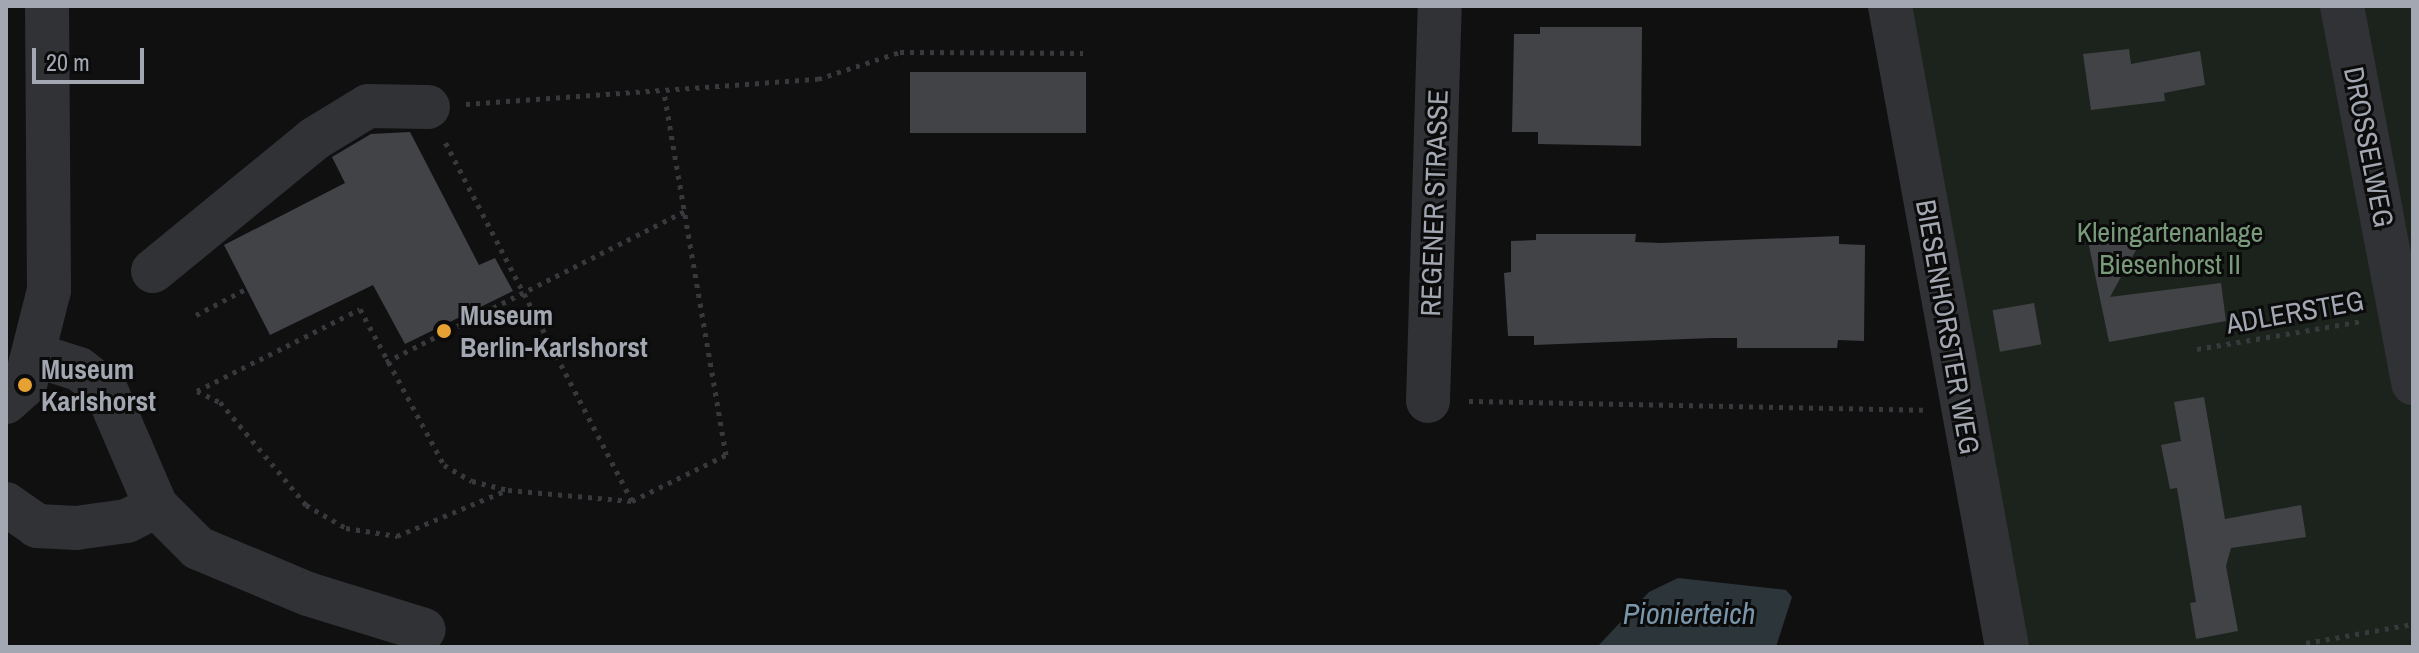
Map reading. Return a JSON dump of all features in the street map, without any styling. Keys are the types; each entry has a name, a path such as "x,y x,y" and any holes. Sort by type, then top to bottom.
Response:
{"street":[{"path":"6,402 25,385 49,290 47,6"},
{"name":"REGENER STRASSE","path":"1428,401 1440,6"},
{"name":"BIESENHORSTER WEG","path":"1890,6 2007,647"},
{"name":"DROSSELWEG","path":"2342,6 2396,199 2400,314 2413,383"},
{"path":"153,271 314,139 368,106 428,107"},
{"path":"35,355 79,369 106,390 156,506 198,548 308,594 424,630"},
{"path":"6,504 37,526 76,528 127,521 156,506"}],"path":[{"path":"632,501 428,107 818,79 900,52 1083,53"},
{"path":"508,490 397,536 346,528 306,505 220,402 197,391 360,309 444,465 472,481 508,490 632,501 726,455 664,91"},
{"path":"386,362 685,211"},
{"path":"196,315 246,289"},
{"name":"ADLERSTEG","path":"2197,349 2400,314"},
{"path":"1428,401 1964,411"},
{"path":"2306,643 2413,624"}],"green space":[{"name":"Kleingartenanlage Biesenhorst II","path":"1880,6 2413,6 2413,647 1998,647"}],"water":[{"name":"Pionierteich","path":"1678,578 1786,590 1792,597 1776,647 1597,647 1649,592"}],"building":[{"path":"1540,27 1642,27 1641,146 1538,144 1538,132 1512,132 1514,34 1540,34"},
{"path":"2129,49 2131,64 2200,51 2205,85 2164,93 2165,101 2091,110 2083,54"},
{"path":"910,72 1086,72 1086,133 910,133"},
{"path":"410,132 479,265 495,258 513,291 405,344 373,285 270,335 224,245 345,183 332,157 371,134"},
{"path":"2132,230 2136,250 2110,297 2221,283 2226,321 2109,342 2087,236"},
{"path":"1536,234 1636,234 1635,242 1661,243 1839,236 1839,244 1865,245 1864,341 1838,340 1837,348 1737,348 1737,338 1534,345 1534,336 1508,336 1504,273 1511,272 1511,241 1536,240"},
{"path":"2034,303 2041,344 2000,352 1993,310"},
{"path":"2204,397 2225,519 2301,505 2306,537 2231,548 2226,566 2238,631 2196,639 2190,603 2196,602 2177,488 2170,489 2161,445 2181,441 2174,402"}],"place":[{"name":"Museum Berlin-Karlshorst","path":"444,331"},
{"name":"Museum Karlshorst","path":"25,385"}]}
